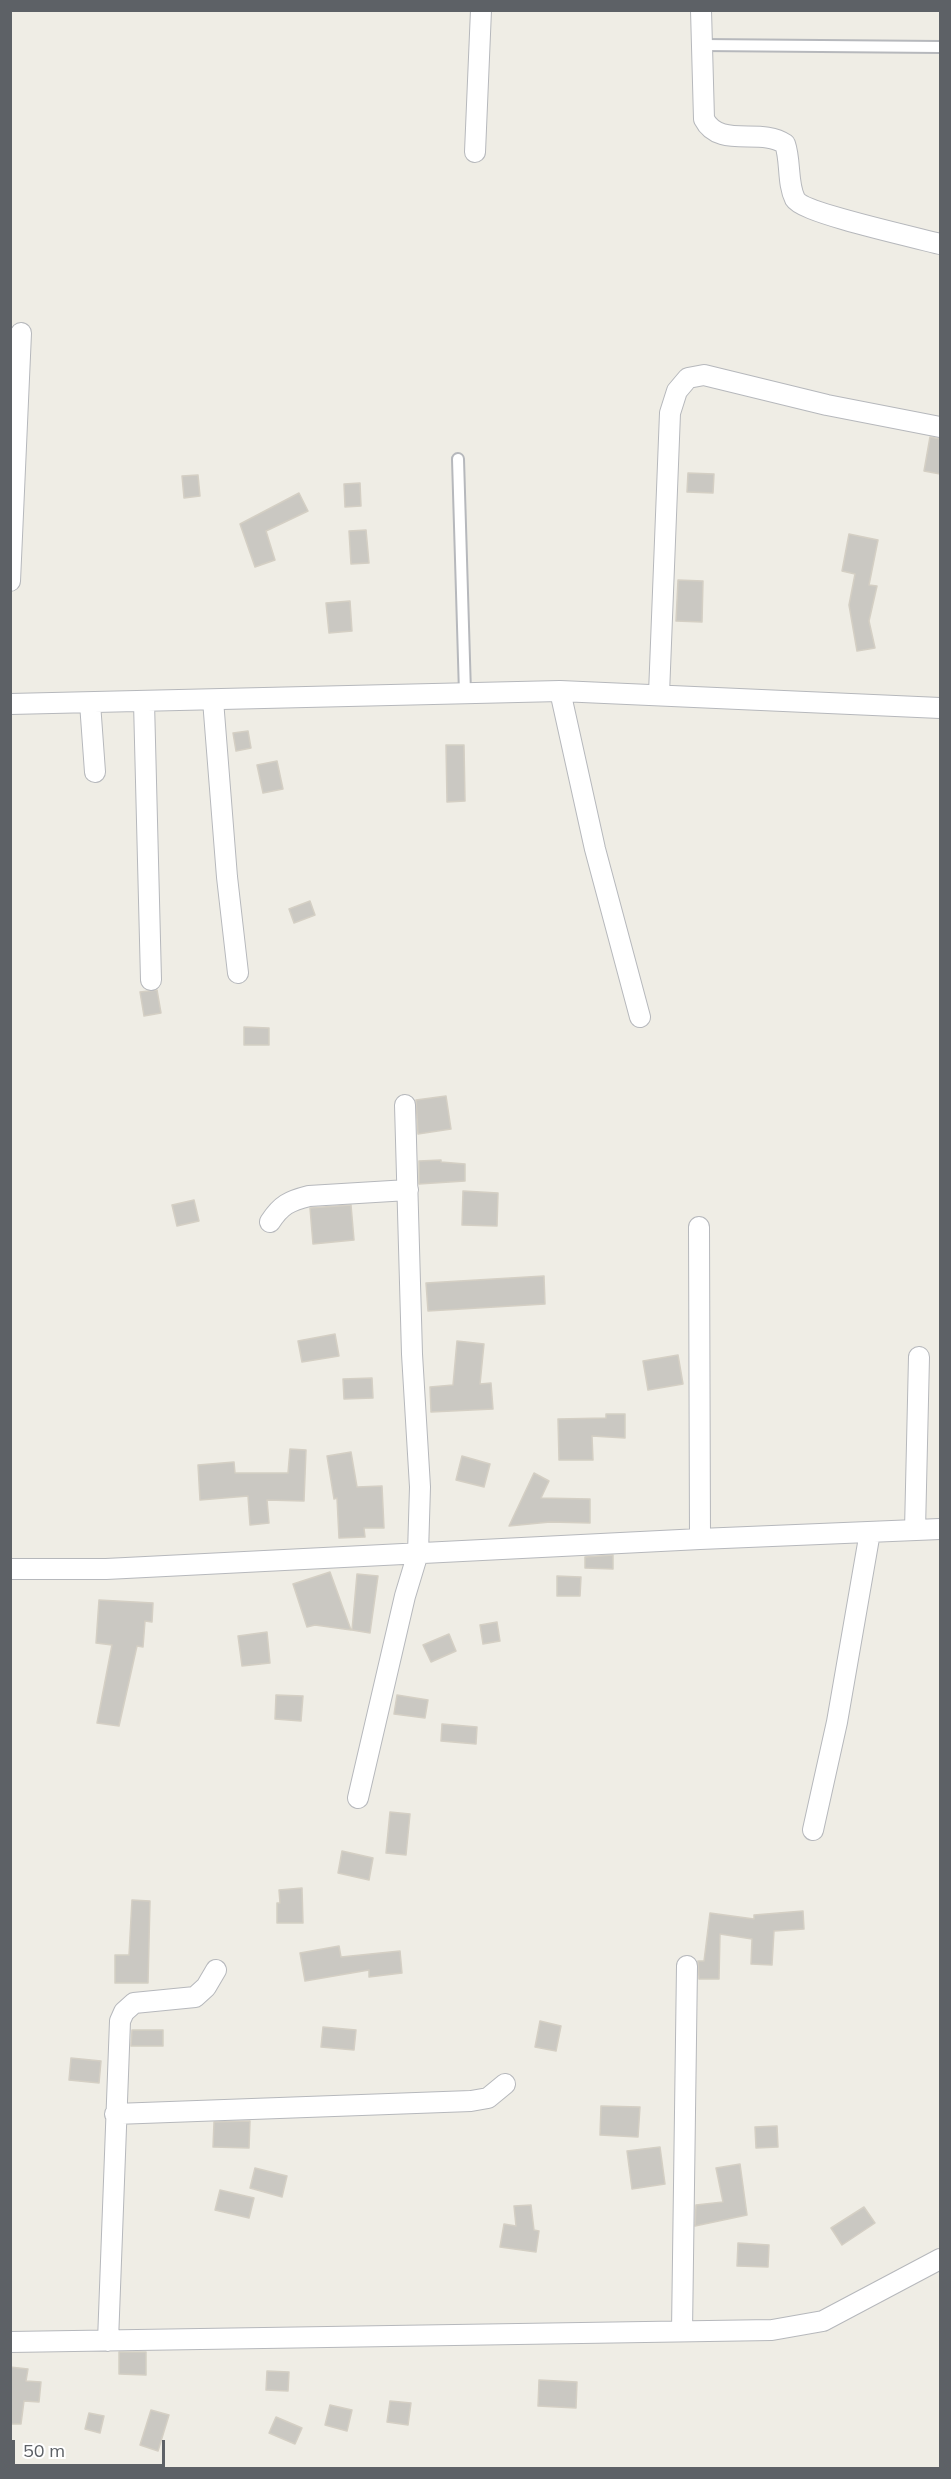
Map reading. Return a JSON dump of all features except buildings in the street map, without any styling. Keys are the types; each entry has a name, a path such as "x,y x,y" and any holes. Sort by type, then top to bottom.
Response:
{"street":[{"path":"475,152 481,10"},
{"path":"701,10 704,119 709,130 721,135 776,138 785,144 794,197 800,205 940,244"},
{"path":"10,581 21,333"},
{"path":"659,694 670,413 677,391 687,378 704,375 827,405 940,427"},
{"path":"560,692 596,849 640,1017"},
{"path":"10,704 560,692 659,694 940,708"},
{"path":"213,700 227,877 238,973"},
{"path":"144,702 151,980"},
{"path":"90,703 95,772"},
{"path":"358,1797 405,1596 418,1553 420,1487 412,1354 405,1105"},
{"path":"270,1222 279,1209 294,1200 309,1196 408,1190"},
{"path":"699,1227 700,1539"},
{"path":"915,1530 919,1357"},
{"path":"10,1569 106,1569 940,1529"},
{"path":"813,1830 837,1722 870,1532"},
{"path":"682,2331 687,1966"},
{"path":"108,2341 120,2021 124,2012 134,2003 195,1997 206,1988 216,1970"},
{"path":"115,2114 471,2101 488,2098 505,2084"},
{"path":"10,2342 772,2330 823,2320 940,2259"}],"lane":[{"path":"702,45 940,47"},
{"path":"458,459 465,693"}]}
